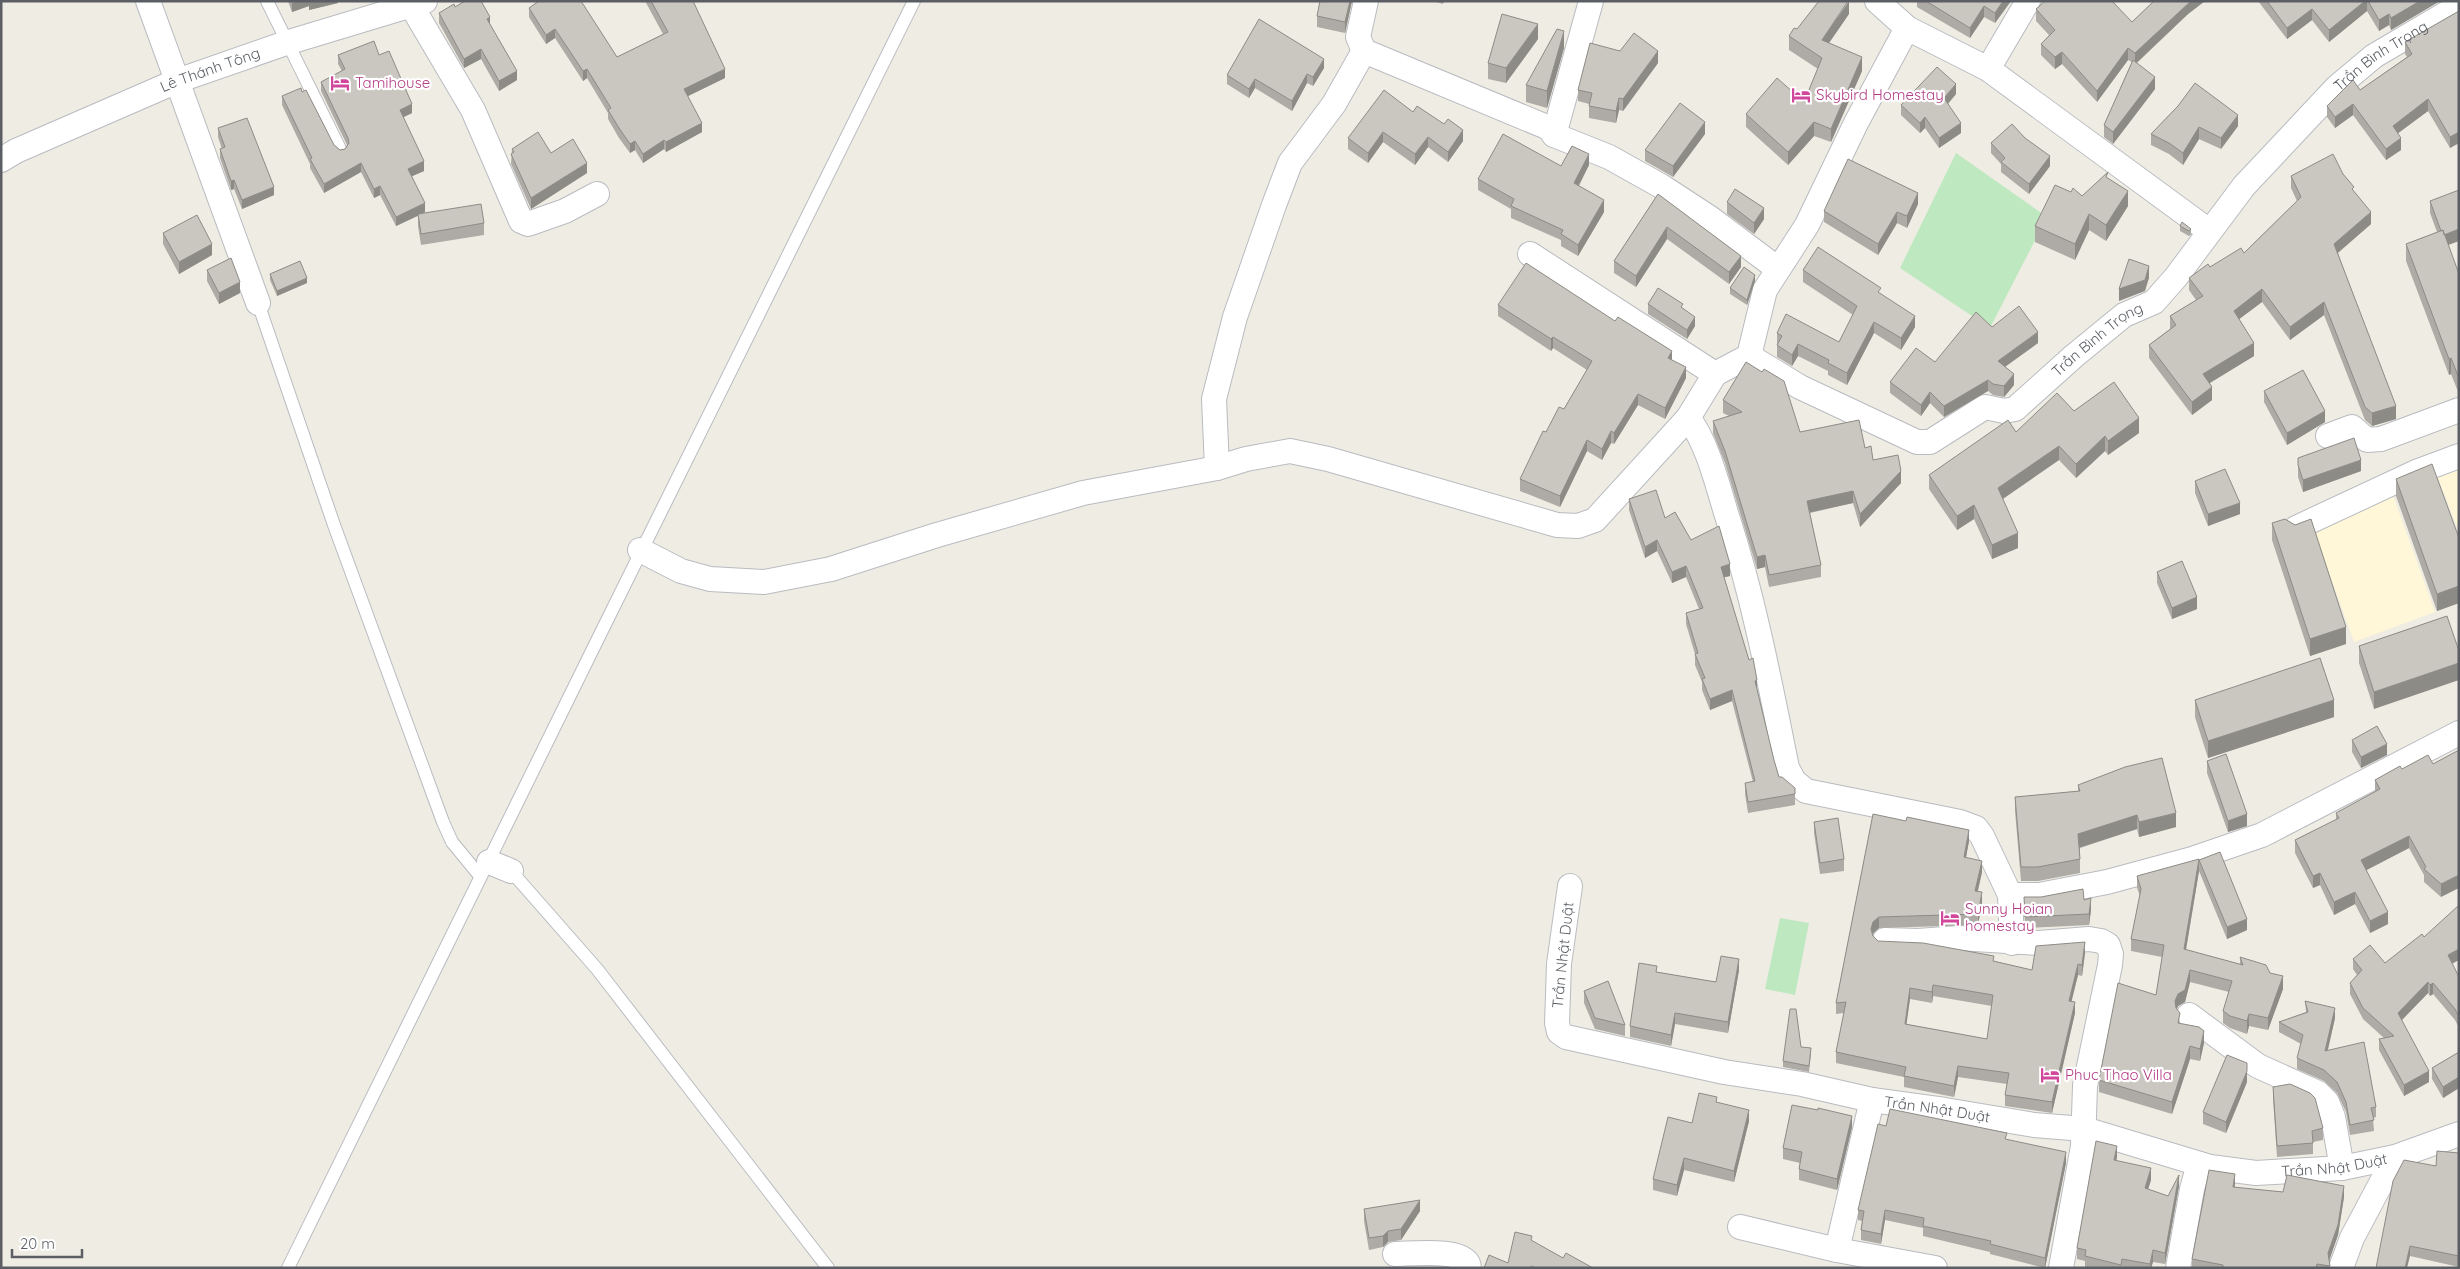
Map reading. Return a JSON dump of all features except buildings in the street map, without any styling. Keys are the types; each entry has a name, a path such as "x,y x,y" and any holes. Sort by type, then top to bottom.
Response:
{"street":[{"path":"148,1 258,303"},
{"path":"1366,1 1358,37 1364,51 1549,128 1554,135 1609,157 1661,186 1710,218 1778,269"},
{"path":"1554,135 1590,1"},
{"path":"1877,1 1907,28 1988,69 2209,231"},
{"path":"1988,69 2028,1"},
{"path":"421,2 474,110 521,221 528,224 565,211 597,194"},
{"name":"Lê Thánh Tông","path":"1,160 16,151 177,81 286,43 421,2"},
{"name":"Trần Bình Trọng","path":"1749,356 1800,387 1908,439 1928,443 1981,409 1994,408 2010,411 2020,406 2074,356 2124,315 2154,302 2176,277 2244,186 2337,87 2374,56 2459,6"},
{"path":"640,550 682,571 710,579 764,582 831,569 936,535 1083,493 1217,468 1246,459 1290,451 1328,459 1557,525 1578,526 1595,520 1688,418 1715,374 1749,356 1765,290 1807,225 1856,123 1907,28"},
{"path":"1217,468 1214,399 1235,317 1274,205 1290,163 1334,104 1364,51"},
{"path":"1530,254 1715,374"},
{"path":"2328,436 2352,427 2367,440 2381,439 2459,410"},
{"path":"1688,418 1714,471 1741,556 1753,602 1787,768 1794,782 1806,790 1960,822 1976,828 1982,836 2010,895 2012,943"},
{"path":"2296,528 2416,472 2459,456"},
{"path":"2010,895 2039,895 2107,882 2192,859 2262,835 2459,733"},
{"path":"485,869 511,871"},
{"name":"Trần Nhật Duật","path":"1570,886 1559,964 1557,1023 1559,1032 1566,1037 1724,1072 1802,1084 1872,1100 2034,1125 2084,1129 2199,1164 2256,1173 2342,1168 2395,1157 2459,1134"},
{"path":"1885,940 1918,941 1959,938 2012,943 2089,939 2101,941 2108,945 2111,954 2110,965 2085,1086 2084,1129 2080,1165 2061,1268"},
{"path":"2189,1015 2258,1066 2318,1093 2327,1102 2333,1117 2342,1168"},
{"path":"1837,1250 1872,1100"},
{"path":"2341,1268 2352,1238 2395,1157"},
{"path":"2178,1268 2192,1189 2199,1164"},
{"path":"1740,1228 1901,1265 1935,1268"},
{"path":"1395,1254 1455,1254 1465,1259 1469,1268"}],"lane":[{"path":"267,1 286,43 341,151"},
{"path":"288,1268 640,550 914,1"},
{"path":"258,303 334,525 443,822 452,842 485,869"},
{"path":"511,871 597,968 828,1268"}],"shaded area":[{"path":"2459,449 2459,532 2431,460"},
{"path":"2387,479 2435,612 2354,642 2306,509"}],"green space":[{"path":"1956,153 2047,217 1990,328 1900,268"},
{"path":"1780,918 1809,923 1795,995 1765,989"}],"place":[{"name":"Tamihouse","path":"340,83"},
{"name":"Skybird Homestay","path":"1801,95"},
{"name":"Sunny Hoian homestay","path":"1950,918"},
{"name":"Phuc Thao Villa","path":"2050,1075"}]}
